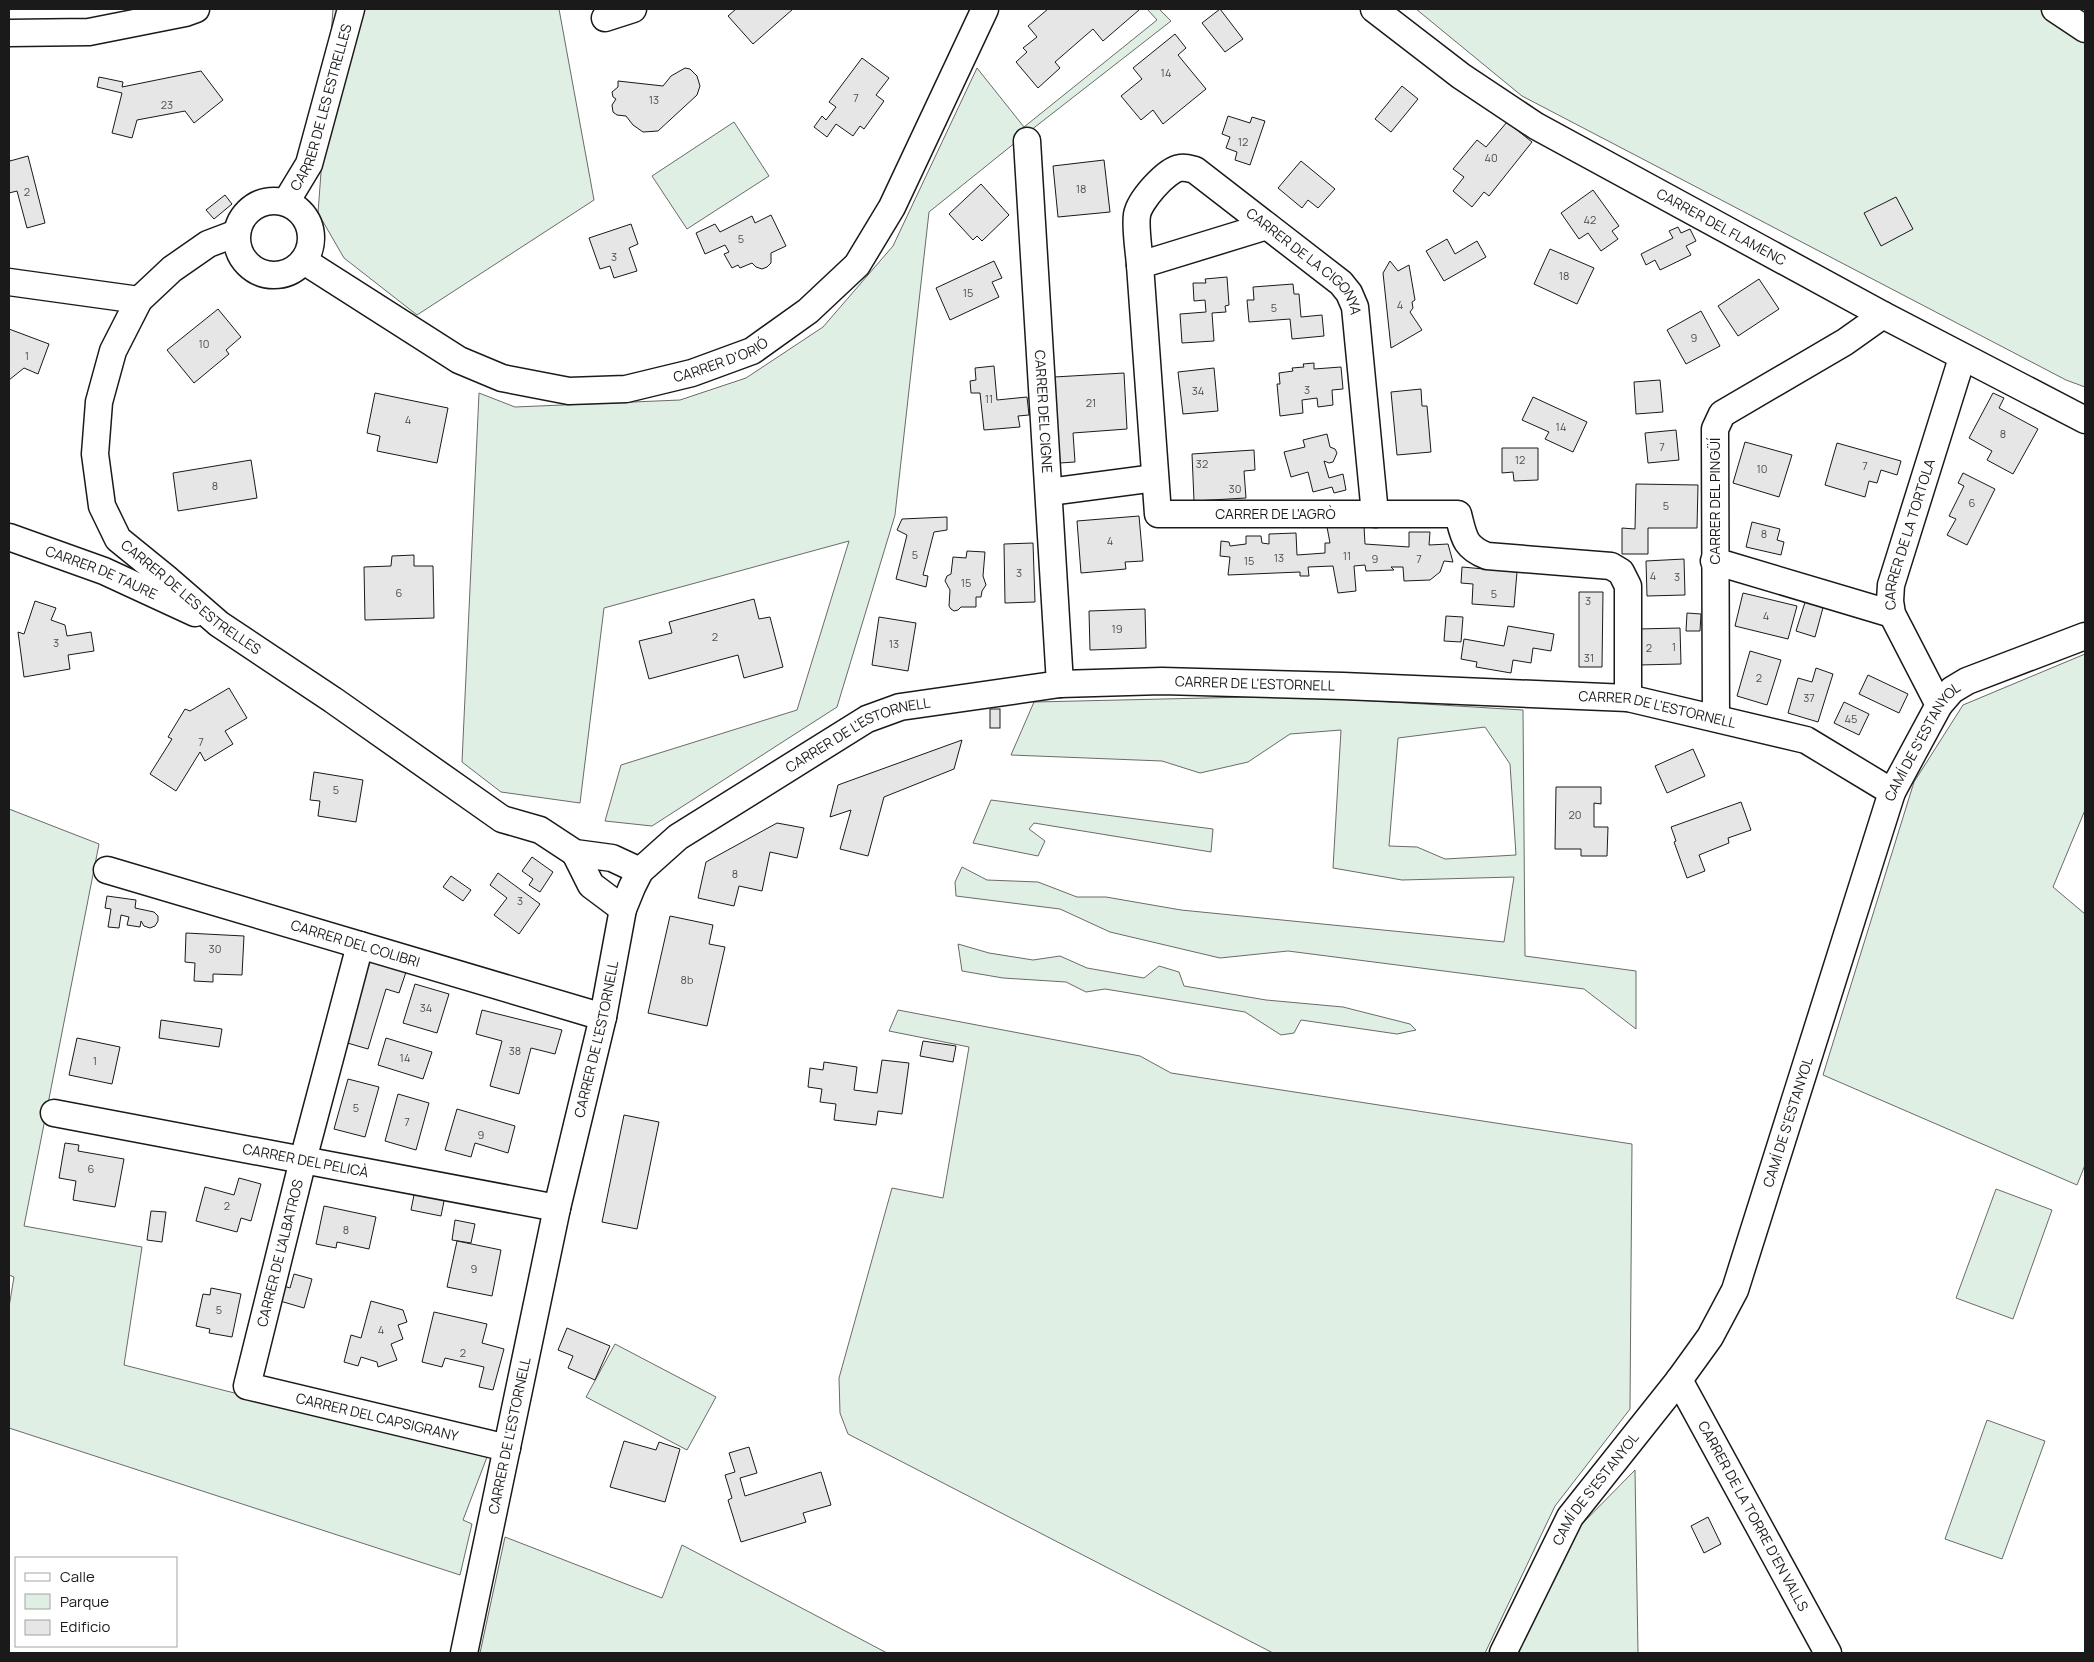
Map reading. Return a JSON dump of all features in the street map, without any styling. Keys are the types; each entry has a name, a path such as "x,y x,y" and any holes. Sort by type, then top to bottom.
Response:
{"street":[{"path":"9,33 89,32 196,9"},
{"name":"CARRER DE LES ESTRELLES","path":"286,202 309,164 351,9"},
{"path":"606,18 633,9"},
{"name":"CARRER D'ORIÓ","path":"304,261 460,360 502,378 569,390 626,389 692,372 752,351 808,311 857,265 892,207 985,9"},
{"name":"CARRER DEL FLAMENC","path":"1374,9 1461,76 1536,126 1962,358 2085,420"},
{"path":"2055,9 2085,29"},
{"name":"CARRER DEL CIGNE","path":"1027,141 1060,684"},
{"name":"CARRER DE LA CIGONYA","path":"1140,265 1137,215 1139,210 1158,182 1170,172 1181,168 1195,170 1341,283 1349,293 1355,307 1375,514"},
{"path":"276,200 286,202 297,208 305,216 311,227 312,239 310,250 304,261 295,270 284,275 272,276 260,273 250,267 242,257 237,246 237,233 240,223 254,206 276,200"},
{"path":"1140,265 1268,226"},
{"name":"CARRER DE LES ESTRELLES","path":"237,233 208,244 172,269 139,300 114,352 99,402 95,454 102,506 118,540 166,578 218,624 333,700 502,819 540,830 575,853 612,858 640,871"},
{"name":"CARRER DE L'AGRÒ","path":"1140,265 1158,514 1458,514 1466,543 1473,551 1487,556 1611,566 1621,572 1628,586 1628,698"},
{"path":"9,282 139,300"},
{"name":"CARRER DEL PINGÜÍ","path":"1716,718 1715,429 1722,414 1845,342 1883,315"},
{"name":"CARRER DE LA TORTOLA","path":"1939,705 1892,614 1890,601 1891,585 1962,358"},
{"path":"1049,492 1155,478"},
{"name":"CARRER DE TAURE","path":"9,537 104,571 218,624"},
{"path":"1714,562 1892,614"},
{"name":"CAMÍ DE S'ESTANYOL","path":"1503,1653 1570,1517 1679,1380 1710,1337 1735,1290 1892,792 1939,705 1952,690 1966,681 2085,636"},
{"name":"CARRER DE L'ESTORNELL","path":"464,1653 557,1208 603,1017 624,909 632,886 640,871 678,837 867,719 900,707 1060,684 1162,681 1286,684 1628,698 1806,740 1892,792"},
{"path":"575,853 591,885 624,909"},
{"name":"CARRER DEL COLIBRI","path":"107,870 603,1017"},
{"name":"CARRER DE L'ALBATROS","path":"247,1386 303,1160 360,945"},
{"name":"CARRER DEL PELICÀ","path":"54,1113 557,1208"},
{"name":"CARRER DE LA TORRE D'EN VALLS","path":"1679,1380 1828,1653"},
{"name":"CARRER DEL CAPSIGRANY","path":"247,1386 507,1448"}],"green space":[{"path":"333,9 559,9 594,200 417,315 344,258 318,213"},
{"path":"1147,9 1159,9 1171,21 929,212 895,515 837,707 652,826 605,821 621,765 797,710 849,541 604,608 580,803 501,792 462,762 479,393 515,407 680,400 746,378 823,327 893,246 977,68 1024,127 1157,20"},
{"path":"1416,9 2085,9 2085,387 2066,380 1522,96"},
{"path":"734,122 769,176 687,229 652,176"},
{"path":"2085,654 2085,810 2053,887 2085,914 2085,1165 2077,1185 1823,1075 1914,782 1963,705"},
{"path":"1292,696 1523,710 1525,956 1636,971 1636,1029 1584,989 1288,951 1220,958 1110,932 1060,909 956,896 955,882 962,867 987,880 1038,882 1077,897 1106,897 1181,910 1504,942 1514,877 1402,880 1333,868 1341,730 1290,734 1248,762 1200,773 1162,761 1011,755 1034,702","holes":["1485,727 1510,764 1516,855 1445,859 1417,847 1389,846 1398,738"]},
{"path":"991,800 1213,829 1211,852 1034,823 1029,829 1045,841 1038,856 973,843"},
{"path":"9,809 99,844 24,1226 142,1247 124,1365 487,1457 463,1520 472,1524 460,1575 9,1428 9,1307 14,1277 9,1275"},
{"path":"958,944 989,953 1033,960 1060,956 1087,968 1144,978 1159,966 1179,972 1184,986 1266,1000 1343,1007 1410,1024 1416,1030 1397,1034 1301,1020 1294,1033 1281,1035 1245,1012 1105,989 1086,992 1066,982 1003,978 962,971"},
{"path":"898,1010 1140,1056 1171,1073 1632,1144 1630,1409 1555,1506 1485,1653 1273,1653 848,1434 840,1413 839,1378 892,1188 943,1198 969,1047 889,1031"},
{"path":"1996,1189 2052,1210 2013,1319 1956,1298"},
{"path":"615,1344 716,1397 687,1450 586,1397"},
{"path":"1987,1420 2045,1441 2002,1559 1945,1539"},
{"path":"1635,1470 1638,1653 1517,1653 1576,1530"},
{"path":"505,1537 662,1598 682,1545 887,1653 480,1653"}],"building":[{"path":"736,9 793,9 753,44 728,16"},
{"path":"1048,9 1139,10 1103,41 1093,29 1055,62 1060,68 1038,88 1016,62 1027,52 1023,48 1037,37 1028,26"},
{"path":"1220,9 1243,39 1225,52 1202,23"},
{"path":"1175,34 1186,48 1178,55 1206,89 1163,124 1153,110 1141,120 1121,96 1142,79 1133,68"},
{"path":"862,58 889,78 876,95 884,101 864,129 860,126 853,136 836,124 827,137 814,127 822,116 826,120 836,107 829,102"},
{"path":"685,68 690,69 697,76 700,86 697,95 658,131 643,132 633,125 626,116 617,115 613,112 612,105 616,99 613,97 612,92 618,87 618,81 663,86 671,76"},
{"path":"201,71 223,100 194,123 185,111 137,120 132,138 112,133 122,93 97,87 99,77 123,82 122,87"},
{"path":"1402,86 1418,99 1391,132 1375,119"},
{"path":"1228,116 1250,123 1252,117 1265,121 1250,165 1235,160 1237,152 1226,148 1230,137 1222,134"},
{"path":"1507,122 1532,142 1489,196 1484,192 1472,207 1453,191 1464,177 1453,169 1477,140 1486,147"},
{"path":"28,156 45,223 27,228 17,191 9,193 9,157 10,161"},
{"path":"1104,160 1110,212 1058,217 1053,166"},
{"path":"1301,161 1335,189 1318,208 1308,200 1302,208 1278,188"},
{"path":"981,184 1009,215 982,241 977,236 973,240 949,214"},
{"path":"1593,190 1619,226 1612,231 1618,239 1601,251 1588,233 1579,239 1561,213"},
{"path":"225,195 232,204 214,219 206,210"},
{"path":"1896,197 1913,229 1881,246 1864,213"},
{"path":"771,215 786,246 771,253 771,263 762,269 752,263 740,268 738,265 732,268 724,254 729,252 725,245 705,254 696,233 715,224 720,232 752,216 755,223"},
{"path":"631,224 638,244 629,248 637,271 614,278 610,266 600,269 589,238"},
{"path":"1678,227 1681,233 1690,229 1696,241 1686,246 1691,255 1660,270 1655,260 1646,265 1641,254 1673,238 1669,231"},
{"path":"1447,239 1455,254 1477,241 1486,257 1444,281 1426,251"},
{"path":"1550,249 1594,268 1577,304 1534,284"},
{"path":"994,261 1002,278 992,282 999,297 950,320 936,288"},
{"path":"1390,261 1398,271 1409,265 1415,300 1412,302 1413,308 1410,312 1422,330 1391,348 1383,273"},
{"path":"1227,277 1229,305 1225,306 1226,312 1212,313 1214,341 1182,343 1180,314 1206,312 1205,300 1194,301 1193,283 1206,283 1205,279"},
{"path":"1759,279 1779,309 1738,336 1718,306"},
{"path":"1293,284 1294,294 1299,294 1301,317 1322,315 1324,336 1292,339 1290,319 1249,322 1247,300 1254,300 1253,287"},
{"path":"218,309 241,337 226,350 229,354 194,383 167,350"},
{"path":"1701,311 1720,346 1686,364 1667,330"},
{"path":"9,329 49,344 38,374 24,368 9,380"},
{"path":"1314,363 1314,369 1341,367 1343,389 1332,390 1333,405 1318,407 1317,398 1302,400 1303,413 1280,416 1277,384 1280,384 1279,373 1293,371 1292,368 1304,367 1303,364"},
{"path":"994,366 997,400 1027,397 1029,415 1018,416 1020,427 984,430 980,393 971,393 970,381 976,380 975,368"},
{"path":"1214,368 1218,411 1183,414 1178,372"},
{"path":"1124,373 1127,429 1073,433 1075,462 1060,463 1054,377"},
{"path":"1660,380 1663,412 1636,414 1634,382"},
{"path":"1421,389 1422,406 1427,406 1431,452 1397,455 1391,392"},
{"path":"375,393 448,408 437,463 377,451 380,436 367,433"},
{"path":"1993,393 2004,398 1999,408 2038,429 2013,474 1987,460 1992,451 1969,438"},
{"path":"1533,397 1587,422 1573,452 1545,439 1549,432 1522,420"},
{"path":"1676,430 1679,460 1648,463 1645,433"},
{"path":"1327,434 1330,447 1335,449 1337,453 1333,462 1324,461 1329,478 1343,474 1346,490 1334,493 1332,487 1313,492 1308,472 1291,477 1284,452 1305,447 1303,440"},
{"path":"1745,442 1792,455 1779,497 1733,483"},
{"path":"1837,443 1901,461 1897,475 1881,470 1877,483 1869,481 1865,497 1825,485"},
{"path":"1502,448 1538,448 1538,480 1514,481 1513,472 1502,473"},
{"path":"1254,450 1255,470 1244,471 1246,498 1194,501 1192,454"},
{"path":"251,460 257,498 178,511 173,473"},
{"path":"1963,473 1995,489 1967,545 1947,535 1956,519 1949,516 1964,486 1958,483"},
{"path":"1636,484 1698,485 1697,528 1648,528 1648,554 1622,554 1622,528 1635,529"},
{"path":"1139,516 1143,561 1125,562 1126,569 1081,573 1077,521"},
{"path":"947,517 947,530 934,532 923,575 928,576 926,587 896,579 907,535 897,530 902,519"},
{"path":"1752,522 1780,529 1777,540 1784,542 1781,555 1746,547"},
{"path":"1364,526 1365,544 1409,547 1409,532 1430,532 1429,545 1448,544 1453,562 1444,561 1440,572 1430,580 1404,581 1403,567 1391,567 1394,570 1366,571 1365,565 1354,566 1356,591 1338,593 1333,566 1308,567 1309,576 1300,576 1300,572 1228,575 1230,557 1220,556 1221,541 1229,542 1230,546 1246,544 1246,536 1261,536 1262,543 1269,544 1269,534 1296,533 1297,555 1325,553 1325,543 1330,543 1327,527"},
{"path":"1033,543 1035,602 1005,603 1004,544"},
{"path":"967,551 985,552 983,576 986,585 981,597 976,597 976,607 961,607 954,611 949,606 950,590 945,581 947,576 951,574 953,557 966,558"},
{"path":"414,555 414,566 433,566 434,618 365,620 364,567 391,566 392,556"},
{"path":"1684,559 1685,595 1647,596 1646,561"},
{"path":"1462,567 1517,572 1514,607 1472,604 1473,584 1461,583"},
{"path":"1579,592 1603,592 1602,667 1579,667"},
{"path":"1743,593 1797,606 1788,639 1735,626"},
{"path":"754,599 759,619 770,617 783,667 744,678 738,655 649,679 639,641 672,633 669,622"},
{"path":"1806,599 1824,604 1815,637 1796,631"},
{"path":"35,601 56,608 51,620 65,625 67,636 91,632 94,651 68,655 70,669 24,677 18,632 24,634"},
{"path":"1145,609 1146,648 1090,650 1089,611"},
{"path":"1687,613 1701,614 1700,631 1686,631"},
{"path":"1446,616 1463,617 1461,642 1444,641"},
{"path":"879,617 916,623 908,671 872,665"},
{"path":"1508,626 1554,634 1551,651 1533,648 1531,663 1513,660 1511,673 1476,667 1477,662 1461,659 1464,639 1504,646"},
{"path":"1680,628 1681,664 1639,665 1638,629"},
{"path":"1750,651 1781,660 1767,705 1737,696"},
{"path":"1816,668 1833,674 1818,722 1788,713 1798,678 1812,682"},
{"path":"1868,675 1908,694 1899,713 1859,694"},
{"path":"229,688 247,718 225,731 233,744 205,761 200,752 176,791 150,774 172,739 168,737 185,709 190,711"},
{"path":"1844,702 1869,714 1859,735 1834,723"},
{"path":"990,709 1000,709 1000,728 990,728"},
{"path":"962,740 954,769 884,797 868,856 840,849 851,810 830,817 838,785"},
{"path":"1693,749 1705,776 1667,793 1655,766"},
{"path":"314,772 363,780 356,822 318,816 320,801 310,800"},
{"path":"1556,787 1601,787 1601,804 1594,803 1594,827 1608,827 1607,856 1581,856 1581,849 1555,849"},
{"path":"1741,802 1751,830 1728,838 1729,843 1699,855 1705,871 1687,878 1674,842 1676,841 1671,827"},
{"path":"777,823 804,828 797,858 770,852 762,891 739,886 734,906 698,898 706,862"},
{"path":"532,857 553,872 540,892 529,885 533,879 522,871"},
{"path":"498,873 540,904 519,934 494,915 507,898 490,885"},
{"path":"451,876 471,890 463,901 443,887"},
{"path":"107,896 136,900 135,908 154,912 158,916 158,921 155,926 150,928 144,926 141,921 140,927 127,925 129,917 121,915 119,928 108,927 111,909 105,908"},
{"path":"670,916 713,925 709,944 725,947 707,1026 648,1013"},
{"path":"186,933 244,936 242,975 213,974 213,982 194,981 195,963 185,962"},
{"path":"369,960 406,972 399,993 386,989 368,1049 344,1042"},
{"path":"415,984 449,994 437,1033 403,1023"},
{"path":"482,1010 562,1030 555,1054 531,1048 519,1094 490,1086 502,1041 476,1034"},
{"path":"161,1020 222,1029 219,1047 159,1038"},
{"path":"77,1038 120,1047 112,1084 69,1075"},
{"path":"386,1038 432,1052 423,1079 378,1065"},
{"path":"923,1041 956,1046 953,1062 920,1056"},
{"path":"882,1060 909,1063 902,1114 878,1111 876,1125 834,1120 836,1104 820,1102 822,1089 808,1087 810,1068 823,1070 824,1062 857,1067 854,1090 877,1093"},
{"path":"348,1079 379,1087 365,1137 334,1129"},
{"path":"398,1094 429,1103 416,1150 385,1141"},
{"path":"457,1109 515,1126 508,1153 475,1143 471,1157 445,1150"},
{"path":"624,1115 659,1122 637,1229 602,1222"},
{"path":"65,1143 79,1145 78,1151 124,1159 115,1207 73,1200 76,1181 59,1178"},
{"path":"239,1178 261,1184 251,1221 241,1218 237,1232 196,1221 205,1187 234,1195"},
{"path":"415,1190 445,1196 441,1216 411,1210"},
{"path":"324,1206 376,1217 369,1249 337,1242 336,1248 316,1244"},
{"path":"151,1211 166,1212 162,1242 147,1240"},
{"path":"455,1220 475,1224 471,1243 452,1240"},
{"path":"457,1241 501,1250 492,1296 447,1287"},
{"path":"294,1274 312,1279 304,1308 280,1301 284,1286 290,1288"},
{"path":"211,1288 241,1294 232,1337 209,1333 210,1329 196,1326 203,1294 210,1295"},
{"path":"371,1301 403,1310 407,1322 398,1325 403,1339 391,1344 397,1360 378,1367 377,1362 361,1357 358,1366 344,1362 351,1335 361,1338"},
{"path":"434,1312 487,1324 482,1343 504,1349 493,1390 479,1387 484,1367 445,1358 442,1367 422,1362"},
{"path":"567,1328 610,1346 595,1380 568,1368 573,1356 558,1350"},
{"path":"624,1441 656,1450 659,1442 680,1449 665,1502 610,1487"},
{"path":"749,1447 757,1473 740,1478 745,1496 821,1472 831,1505 803,1513 806,1522 741,1542 728,1500 732,1498 725,1475 735,1472 729,1453"},
{"path":"1708,1517 1721,1544 1704,1553 1691,1526"}]}
